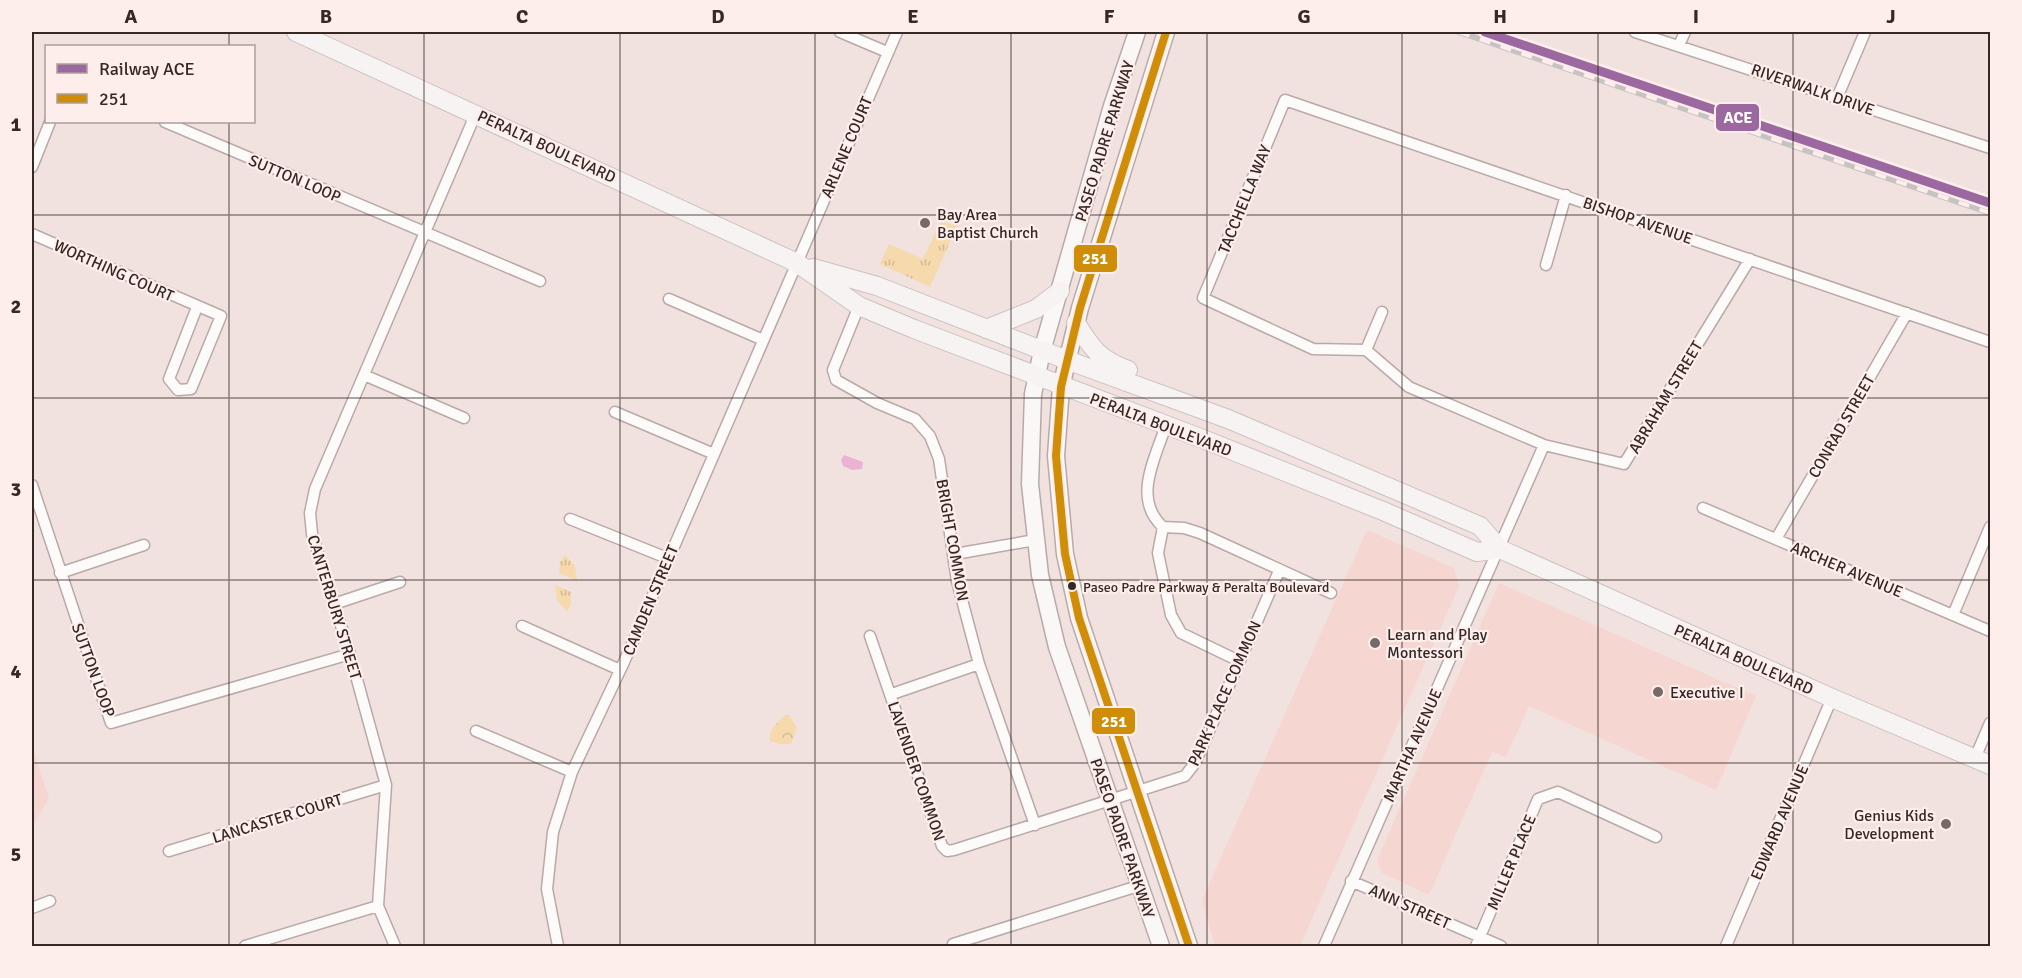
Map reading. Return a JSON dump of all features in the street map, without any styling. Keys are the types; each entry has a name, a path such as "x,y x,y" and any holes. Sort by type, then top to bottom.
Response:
{"main road":[{"name":"PERALTA BOULEVARD","path":"296,32 476,113 796,263 860,306 1061,387 1166,425 1383,511 1477,552 1500,549"},
{"name":"PASEO PADRE PARKWAY","path":"1137,32 1112,106 1042,351 1036,377 1030,441 1035,540 1040,575 1057,647 1138,886 1161,946"},
{"name":"PASEO PADRE PARKWAY","path":"1166,32 1076,323 1061,387 1056,456 1058,496 1071,586 1090,657 1189,946"},
{"name":"PERALTA BOULEVARD","path":"796,263 878,286 1042,351 1228,419 1480,526 1500,549 1832,698 1983,762"},
{"path":"987,329 1036,309 1060,291"},
{"path":"1076,323 1089,346 1106,362 1172,387 1185,404"}],"street":[{"path":"840,32 887,52"},
{"name":"ARLENE COURT","path":"796,263 897,32"},
{"name":"RIVERWALK DRIVE","path":"1635,32 1990,148"},
{"path":"1679,45 1685,32"},
{"path":"1837,98 1865,32"},
{"name":"BISHOP AVENUE","path":"1285,100 1990,342"},
{"name":"TACCHELLA WAY","path":"1285,100 1203,298 1313,349 1366,350"},
{"name":"CANTERBURY STREET","path":"395,946 378,906 386,784 350,654 312,534 310,513 315,489 476,113"},
{"path":"32,167 50,123"},
{"name":"SUTTON LOOP","path":"167,123 540,281"},
{"path":"1546,265 1566,195"},
{"name":"WORTHING COURT","path":"32,234 221,316 191,388 177,390 169,379 197,307"},
{"name":"ABRAHAM STREET","path":"1544,445 1624,464 1750,259"},
{"name":"CAMDEN STREET","path":"557,946 548,889 553,832 572,772 620,670 796,263"},
{"path":"669,299 763,340"},
{"name":"BRIGHT COMMON","path":"860,306 834,363 836,380 877,403 915,419 930,436 939,459 955,555 957,581 979,664 1035,825"},
{"path":"1382,312 1366,350 1409,387 1544,445"},
{"name":"CONRAD STREET","path":"1776,539 1907,313"},
{"path":"364,375 464,418"},
{"path":"615,412 714,454"},
{"path":"1166,425 1148,483 1148,504 1152,517 1163,527 1184,528 1200,533 1330,593"},
{"name":"MARTHA AVENUE","path":"1324,946 1544,445"},
{"name":"SUTTON LOOP","path":"32,485 111,723 350,654"},
{"name":"ARCHER AVENUE","path":"1703,508 1990,631"},
{"path":"570,519 667,558"},
{"path":"1163,527 1158,553 1171,615 1181,633 1239,661"},
{"path":"1953,615 1990,527"},
{"path":"955,555 1035,540"},
{"path":"60,573 144,545"},
{"name":"PARK PLACE COMMON","path":"1035,825 1137,793 1185,776 1191,770 1279,571"},
{"path":"334,604 400,582"},
{"path":"522,626 620,670"},
{"name":"LAVENDER COMMON","path":"870,636 942,846 946,851 1035,825"},
{"path":"891,694 979,664"},
{"name":"EDWARD AVENUE","path":"1726,946 1832,698"},
{"path":"1983,762 1990,723"},
{"path":"476,730 572,772"},
{"name":"LANCASTER COURT","path":"169,851 386,784"},
{"name":"MILLER PLACE","path":"1478,942 1538,798 1558,792 1656,837"},
{"name":"ANN STREET","path":"1351,881 1478,942 1501,946"},
{"path":"953,944 1138,886"},
{"path":"32,908 50,901"},
{"path":"245,946 378,906"}],"shaded area":[{"path":"844,455 863,462 862,469 852,470 843,466 841,460"},
{"path":"1367,530 1454,568 1459,586 1300,946 1215,946 1202,900"},
{"path":"1499,583 1756,696 1716,790 1529,706 1506,757 1492,752 1429,895 1382,873 1377,860"},
{"path":"32,746 49,798 32,827"}],"green space":[{"path":"941,220 952,225 958,224 930,287 880,264 889,244 923,259"},
{"path":"565,555 575,566 577,581 559,573 560,562"},
{"path":"555,585 571,592 571,604 567,612 557,600"},
{"path":"785,715 789,715 797,728 791,744 770,741 772,730"}],"railway":[{"path":"1459,32 1990,213"}],"rail line":[{"name":"ACE","path":"1485,32 1990,203"}],"transit line":[{"name":"251","path":"1166,32 1080,308 1061,387 1056,456 1065,554 1079,618 1189,946"}],"place":[{"name":"Bay Area Baptist Church","path":"925,223"},
{"name":"Paseo Padre Parkway & Peralta Boulevard","path":"1072,586"},
{"name":"Learn and Play Montessori","path":"1375,643"},
{"name":"Executive I","path":"1658,692"},
{"name":"Genius Kids Development","path":"1946,824"}]}
